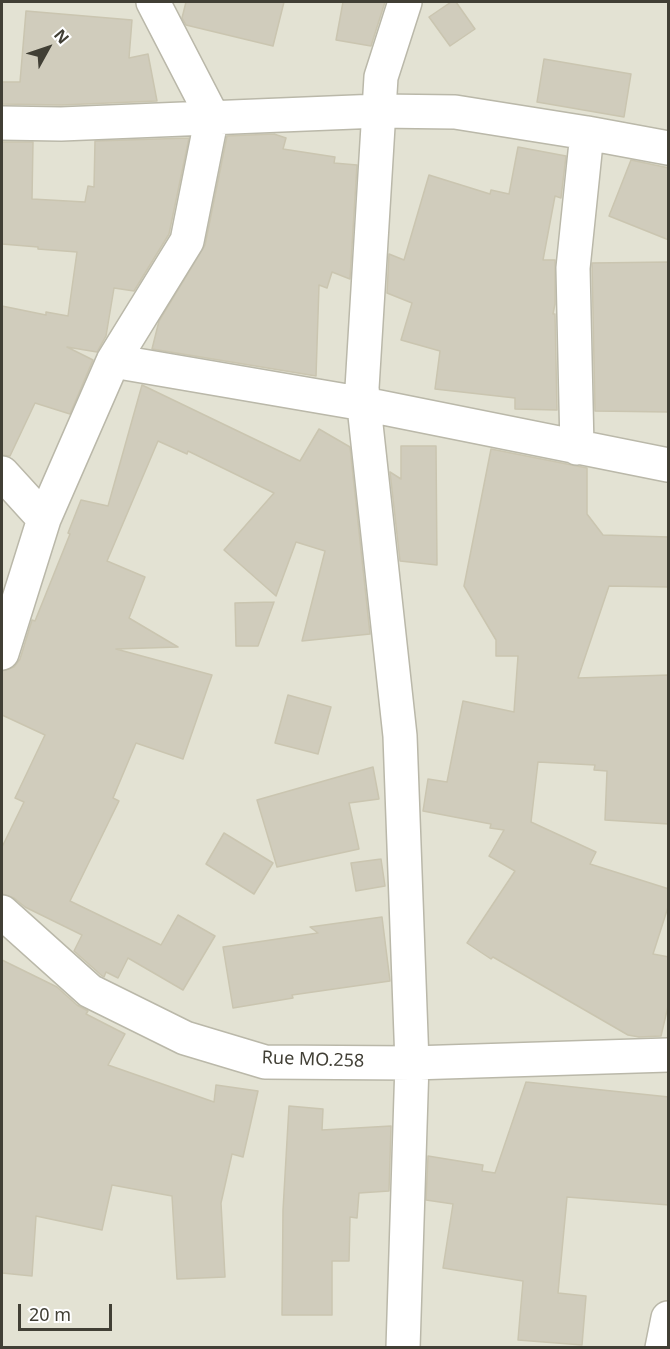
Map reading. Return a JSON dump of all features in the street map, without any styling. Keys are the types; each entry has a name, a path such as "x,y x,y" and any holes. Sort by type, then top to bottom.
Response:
{"street":[{"path":"2,653 44,519 113,361 187,241 212,116 153,2"},
{"path":"403,1347 412,1062 400,736 362,388 381,77 405,2"},
{"path":"2,123 61,124 212,116 379,111 455,112 669,148"},
{"path":"577,448 573,268 588,133"},
{"path":"113,361 364,404 669,465"},
{"path":"2,473 44,519"},
{"name":"Rue MO.258","path":"2,912 90,991 185,1038 265,1062 412,1062 669,1055"},
{"path":"662,1347 669,1318"}],"shaded area":[{"path":"2,2 668,2 668,1347 2,1347"}],"building":[{"path":"186,2 284,2 273,46 186,25 182,18"},
{"path":"343,2 385,2 371,46 336,40"},
{"path":"451,2 456,2 475,29 450,46 429,17"},
{"path":"26,11 132,20 129,58 148,54 157,101 61,105 2,104 2,82 20,82"},
{"path":"544,59 631,74 624,117 537,102"},
{"path":"274,134 286,138 283,149 335,157 334,163 357,165 350,279 332,272 327,288 319,285 316,376 152,349 159,321 205,245 227,136"},
{"path":"189,138 169,234 134,291 114,288 106,336 97,352 67,347 93,360 70,414 35,403 10,456 2,455 2,306 46,315 46,312 68,316 77,252 2,244 2,142 33,142 32,199 85,202 88,186 94,187 95,141"},
{"path":"518,147 566,156 561,198 555,196 543,260 555,260 553,314 555,314 557,410 515,409 515,398 435,389 440,351 401,340 412,303 387,293 389,254 404,260 429,175 490,194 491,190 509,194"},
{"path":"631,160 669,168 669,240 609,216"},
{"path":"669,262 669,412 595,411 592,263"},
{"path":"142,385 300,461 319,429 350,447 370,634 302,641 325,551 296,542 276,596 224,550 274,493 188,451 187,454 158,441 107,561 145,577 129,618 178,647 116,649 212,675 183,759 136,743 113,798 119,801 70,901 161,945 178,915 215,936 183,990 128,958 118,978 106,972 104,977 74,951 82,935 25,907 14,898 2,894 2,847 24,802 15,798 45,735 2,715 2,671 14,667 20,659 32,620 35,621 81,500 108,506"},
{"path":"401,446 436,446 437,565 400,561 390,472 401,479"},
{"path":"491,449 587,468 587,514 603,535 669,537 669,587 609,586 578,678 669,675 669,824 605,820 607,771 594,770 595,765 538,762 531,822 596,852 590,864 669,889 669,904 653,954 669,957 669,1002 661,1036 628,1035 493,957 491,959 467,943 515,871 489,856 504,830 490,828 491,824 423,811 428,779 447,782 463,701 514,712 518,656 496,656 496,640 464,586"},
{"path":"274,602 258,646 236,646 235,603"},
{"path":"288,695 331,707 318,754 275,743"},
{"path":"373,767 379,799 349,803 359,849 277,867 257,800"},
{"path":"224,833 273,863 254,894 206,864"},
{"path":"381,859 385,886 356,891 351,863"},
{"path":"382,917 390,981 292,995 293,998 233,1008 223,947 318,933 310,927"},
{"path":"2,960 57,987 77,1005 88,1011 86,1014 125,1034 108,1065 214,1102 216,1085 258,1091 243,1157 232,1154 221,1203 225,1277 177,1279 172,1196 112,1185 102,1230 36,1216 32,1276 2,1273"},
{"path":"526,1082 669,1097 669,1205 567,1197 558,1293 586,1296 582,1345 518,1340 523,1281 443,1268 453,1204 426,1200 428,1156 483,1165 482,1171 495,1173"},
{"path":"289,1106 323,1109 322,1130 391,1126 389,1191 359,1193 357,1218 350,1217 349,1261 332,1261 332,1315 282,1315 283,1210"}]}
